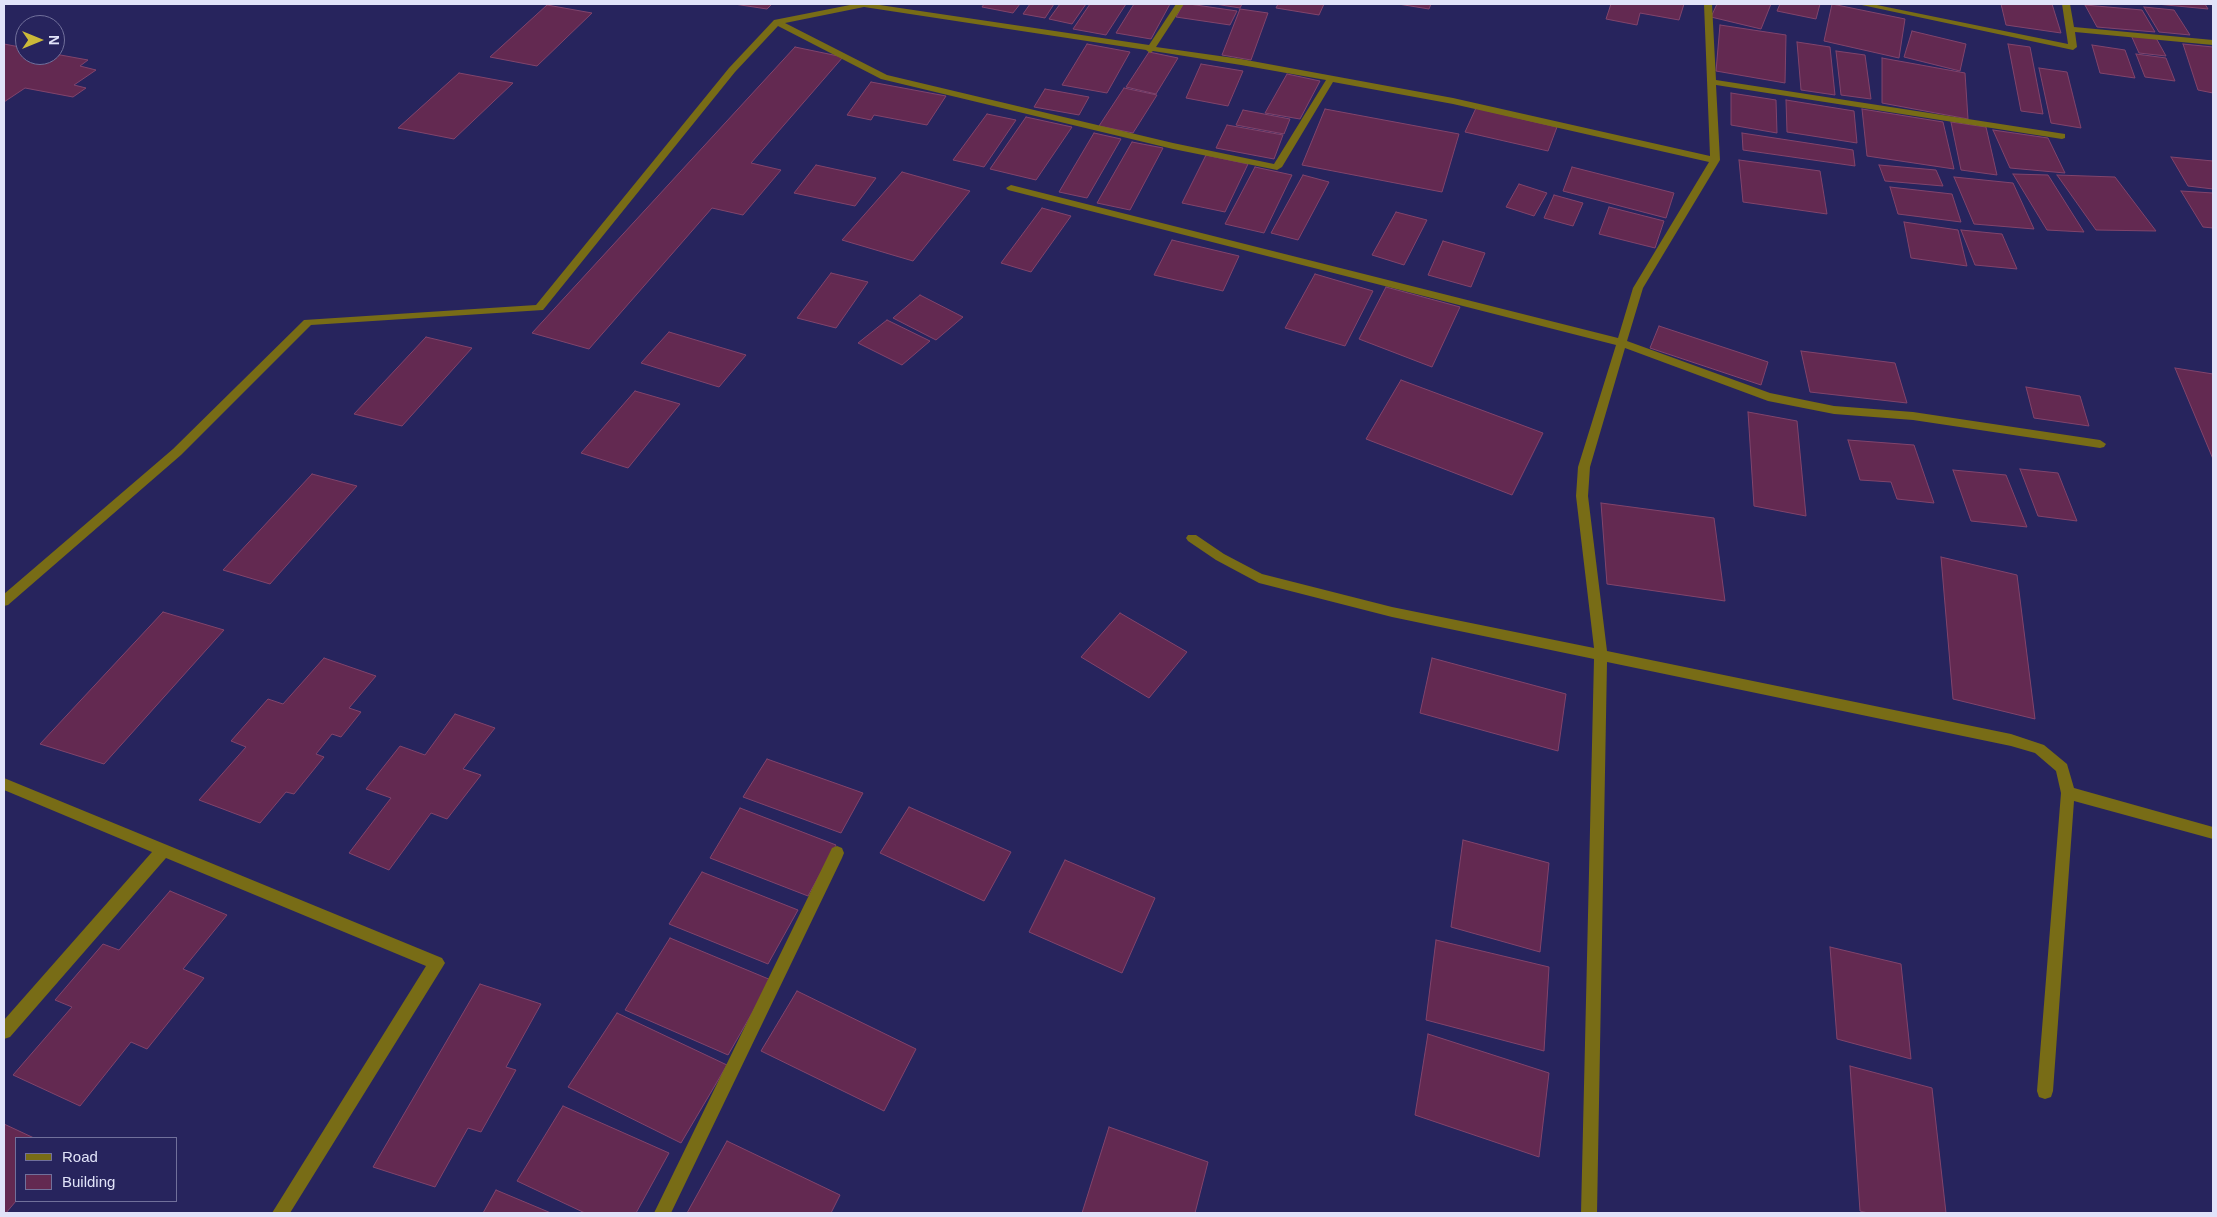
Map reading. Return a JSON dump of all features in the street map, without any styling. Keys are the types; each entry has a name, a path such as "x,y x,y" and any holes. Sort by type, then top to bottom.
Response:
{"street":[{"path":"4,601 177,452 308,322 539,308 732,70 777,22 863,4 1150,50 1241,62 1330,80 1453,101 1715,160"},
{"path":"1150,50 1180,4"},
{"path":"1589,1213 1601,654 1582,496 1584,467 1638,288 1715,160 1708,4"},
{"path":"1861,4 2073,47 2066,4"},
{"path":"777,22 884,77 1173,146 1277,167 1330,80"},
{"path":"2070,30 2213,43"},
{"path":"1711,82 2062,136"},
{"path":"1011,188 1622,343 1768,397 1834,410 1913,416 2100,444"},
{"path":"1192,538 1220,557 1259,578 1392,612 2011,740 2039,749 2062,768 2068,793 2045,1091"},
{"path":"4,784 437,963 280,1213"},
{"path":"2068,793 2213,833"},
{"path":"4,1031 164,849"},
{"path":"662,1213 837,852"}],"building":[{"path":"734,4 772,4 767,9"},
{"path":"984,4 1020,4 1013,13 982,7"},
{"path":"1030,4 1054,4 1045,18 1023,14"},
{"path":"1060,4 1086,4 1072,24 1049,19"},
{"path":"1090,4 1126,4 1106,35 1073,29"},
{"path":"1134,4 1170,4 1151,39 1116,33"},
{"path":"1183,4 1237,11 1230,25 1176,17"},
{"path":"1215,4 1242,4 1240,8"},
{"path":"1278,4 1324,4 1319,15 1276,8"},
{"path":"1398,4 1431,4 1429,9"},
{"path":"1611,4 1684,4 1679,20 1640,13 1637,25 1606,19"},
{"path":"1717,4 1771,4 1761,29 1711,17"},
{"path":"1780,4 1820,4 1816,19 1777,11"},
{"path":"1832,4 1905,19 1899,58 1824,41"},
{"path":"2001,4 2052,4 2061,33 2006,25"},
{"path":"2156,4 2205,4 2208,9"},
{"path":"547,5 592,13 537,66 490,57"},
{"path":"2085,5 2142,10 2155,32 2097,27"},
{"path":"2144,7 2174,10 2190,35 2159,32"},
{"path":"1240,9 1268,13 1251,60 1222,55"},
{"path":"1720,25 1786,35 1785,83 1716,71"},
{"path":"1912,31 1966,44 1960,71 1904,57"},
{"path":"2131,35 2156,38 2166,56 2139,53"},
{"path":"1797,42 1830,47 1835,95 1801,90"},
{"path":"4,44 15,46 15,65 65,65 65,56 88,60 80,66 96,70 74,85 86,88 73,97 25,88 4,102"},
{"path":"1087,44 1130,52 1107,93 1062,85"},
{"path":"2008,44 2030,47 2043,114 2021,111"},
{"path":"2183,44 2213,47 2213,93 2198,90"},
{"path":"2092,45 2125,50 2135,78 2100,73"},
{"path":"795,47 843,57 751,163 781,170 743,215 712,208 589,349 532,333"},
{"path":"1836,51 1865,55 1871,99 1841,95"},
{"path":"1149,52 1178,58 1156,94 1126,87"},
{"path":"2136,54 2166,58 2175,81 2145,77"},
{"path":"1882,58 1965,73 1968,119 1882,103"},
{"path":"1201,64 1243,71 1228,106 1186,98"},
{"path":"2039,68 2067,72 2081,128 2051,123"},
{"path":"459,73 513,83 454,139 398,128"},
{"path":"1287,74 1320,81 1300,119 1265,113"},
{"path":"871,82 946,96 927,125 874,115 871,120 847,115"},
{"path":"1124,88 1157,95 1133,133 1099,126"},
{"path":"1045,89 1089,97 1079,115 1034,107"},
{"path":"1731,93 1776,100 1777,133 1731,125"},
{"path":"1786,100 1854,111 1857,143 1787,132"},
{"path":"1476,108 1557,127 1548,151 1465,132"},
{"path":"1325,109 1459,134 1442,192 1302,165"},
{"path":"1862,109 1943,122 1954,169 1867,156"},
{"path":"1243,110 1290,119 1284,134 1236,125"},
{"path":"987,114 1016,120 984,167 953,160"},
{"path":"1026,117 1072,127 1036,180 990,169"},
{"path":"1951,122 1986,127 1997,175 1961,170"},
{"path":"1227,125 1283,135 1274,159 1216,148"},
{"path":"1993,130 2048,138 2065,173 2010,168"},
{"path":"1094,133 1121,139 1087,198 1059,192"},
{"path":"1742,133 1853,150 1855,166 1743,150"},
{"path":"1132,142 1163,148 1130,210 1097,203"},
{"path":"1206,155 1248,164 1225,212 1182,203"},
{"path":"2171,157 2213,161 2213,189 2188,186"},
{"path":"1739,160 1820,171 1827,214 1743,202"},
{"path":"816,165 876,178 855,206 794,193"},
{"path":"1879,165 1936,170 1943,186 1885,181"},
{"path":"1255,167 1292,175 1264,233 1225,224"},
{"path":"1572,167 1674,193 1666,218 1563,191"},
{"path":"902,172 970,191 913,261 842,240"},
{"path":"2013,174 2048,175 2084,232 2047,230"},
{"path":"1303,175 1329,182 1298,240 1271,233"},
{"path":"2057,175 2115,177 2156,231 2096,230"},
{"path":"1954,177 2013,183 2034,229 1974,224"},
{"path":"1519,184 1547,193 1534,216 1506,207"},
{"path":"1890,187 1952,194 1961,222 1898,214"},
{"path":"2181,191 2213,193 2213,228 2203,227"},
{"path":"1554,195 1583,203 1573,226 1544,218"},
{"path":"1609,207 1664,221 1655,248 1599,234"},
{"path":"1042,208 1071,216 1031,272 1001,263"},
{"path":"1396,212 1427,220 1404,265 1372,255"},
{"path":"1904,222 1958,230 1967,266 1911,258"},
{"path":"1961,230 2002,234 2017,269 1975,265"},
{"path":"1172,240 1239,256 1223,291 1154,275"},
{"path":"1443,241 1485,253 1471,287 1428,275"},
{"path":"831,273 868,282 836,328 797,318"},
{"path":"1315,274 1373,291 1345,346 1285,328"},
{"path":"1386,287 1460,307 1432,367 1359,339"},
{"path":"920,295 963,317 936,340 893,318"},
{"path":"887,320 930,341 902,365 858,343"},
{"path":"1659,326 1768,362 1761,385 1650,348"},
{"path":"669,332 746,355 719,387 641,363"},
{"path":"426,337 472,348 402,426 354,414"},
{"path":"1801,351 1895,363 1907,403 1810,392"},
{"path":"2175,368 2213,374 2213,459"},
{"path":"1401,380 1543,433 1512,495 1366,439"},
{"path":"2026,387 2080,396 2089,426 2034,418"},
{"path":"635,391 680,404 628,468 581,453"},
{"path":"1748,412 1797,421 1806,516 1754,506"},
{"path":"1848,440 1914,445 1934,503 1897,499 1891,482 1860,480"},
{"path":"2020,469 2058,473 2077,521 2038,516"},
{"path":"1953,470 2006,475 2027,527 1971,521"},
{"path":"312,474 357,486 270,584 223,570"},
{"path":"1601,503 1714,518 1725,601 1607,584"},
{"path":"1941,557 2017,575 2035,719 1953,699"},
{"path":"163,612 224,630 104,764 40,744"},
{"path":"1120,613 1187,652 1149,698 1081,657"},
{"path":"324,658 376,676 349,708 361,712 341,737 332,734 316,754 324,757 294,794 286,792 260,823 199,800 246,747 231,741 268,699 283,704"},
{"path":"1432,658 1566,694 1558,751 1420,713"},
{"path":"455,714 495,728 463,769 481,775 447,819 431,813 389,870 349,853 391,798 366,789 400,746 425,755"},
{"path":"767,759 863,793 841,833 743,797"},
{"path":"909,807 1011,852 984,901 880,853"},
{"path":"740,808 836,845 808,896 710,858"},
{"path":"1463,840 1549,863 1540,952 1451,927"},
{"path":"1065,860 1155,898 1122,973 1029,932"},
{"path":"702,872 798,910 768,964 669,924"},
{"path":"170,891 227,915 183,969 204,978 147,1049 131,1042 80,1106 13,1075 72,1007 55,1000 103,944 119,950"},
{"path":"670,938 771,980 728,1055 625,1010"},
{"path":"1436,940 1549,967 1544,1051 1426,1020"},
{"path":"1830,947 1901,964 1911,1059 1837,1039"},
{"path":"480,984 541,1004 506,1067 516,1070 481,1132 468,1128 435,1187 373,1167"},
{"path":"797,991 916,1049 884,1111 761,1051"},
{"path":"617,1013 727,1065 681,1143 568,1087"},
{"path":"1428,1034 1549,1073 1539,1157 1415,1115"},
{"path":"1850,1066 1932,1088 1946,1213 1868,1213 1860,1211"},
{"path":"563,1106 669,1153 636,1213 585,1213 517,1181"},
{"path":"4,1124 32,1137 15,1137 15,1202 4,1213"},
{"path":"1109,1127 1208,1162 1195,1213 1082,1213"},
{"path":"727,1141 840,1195 831,1213 687,1213"},
{"path":"496,1190 551,1213 483,1213"}]}
